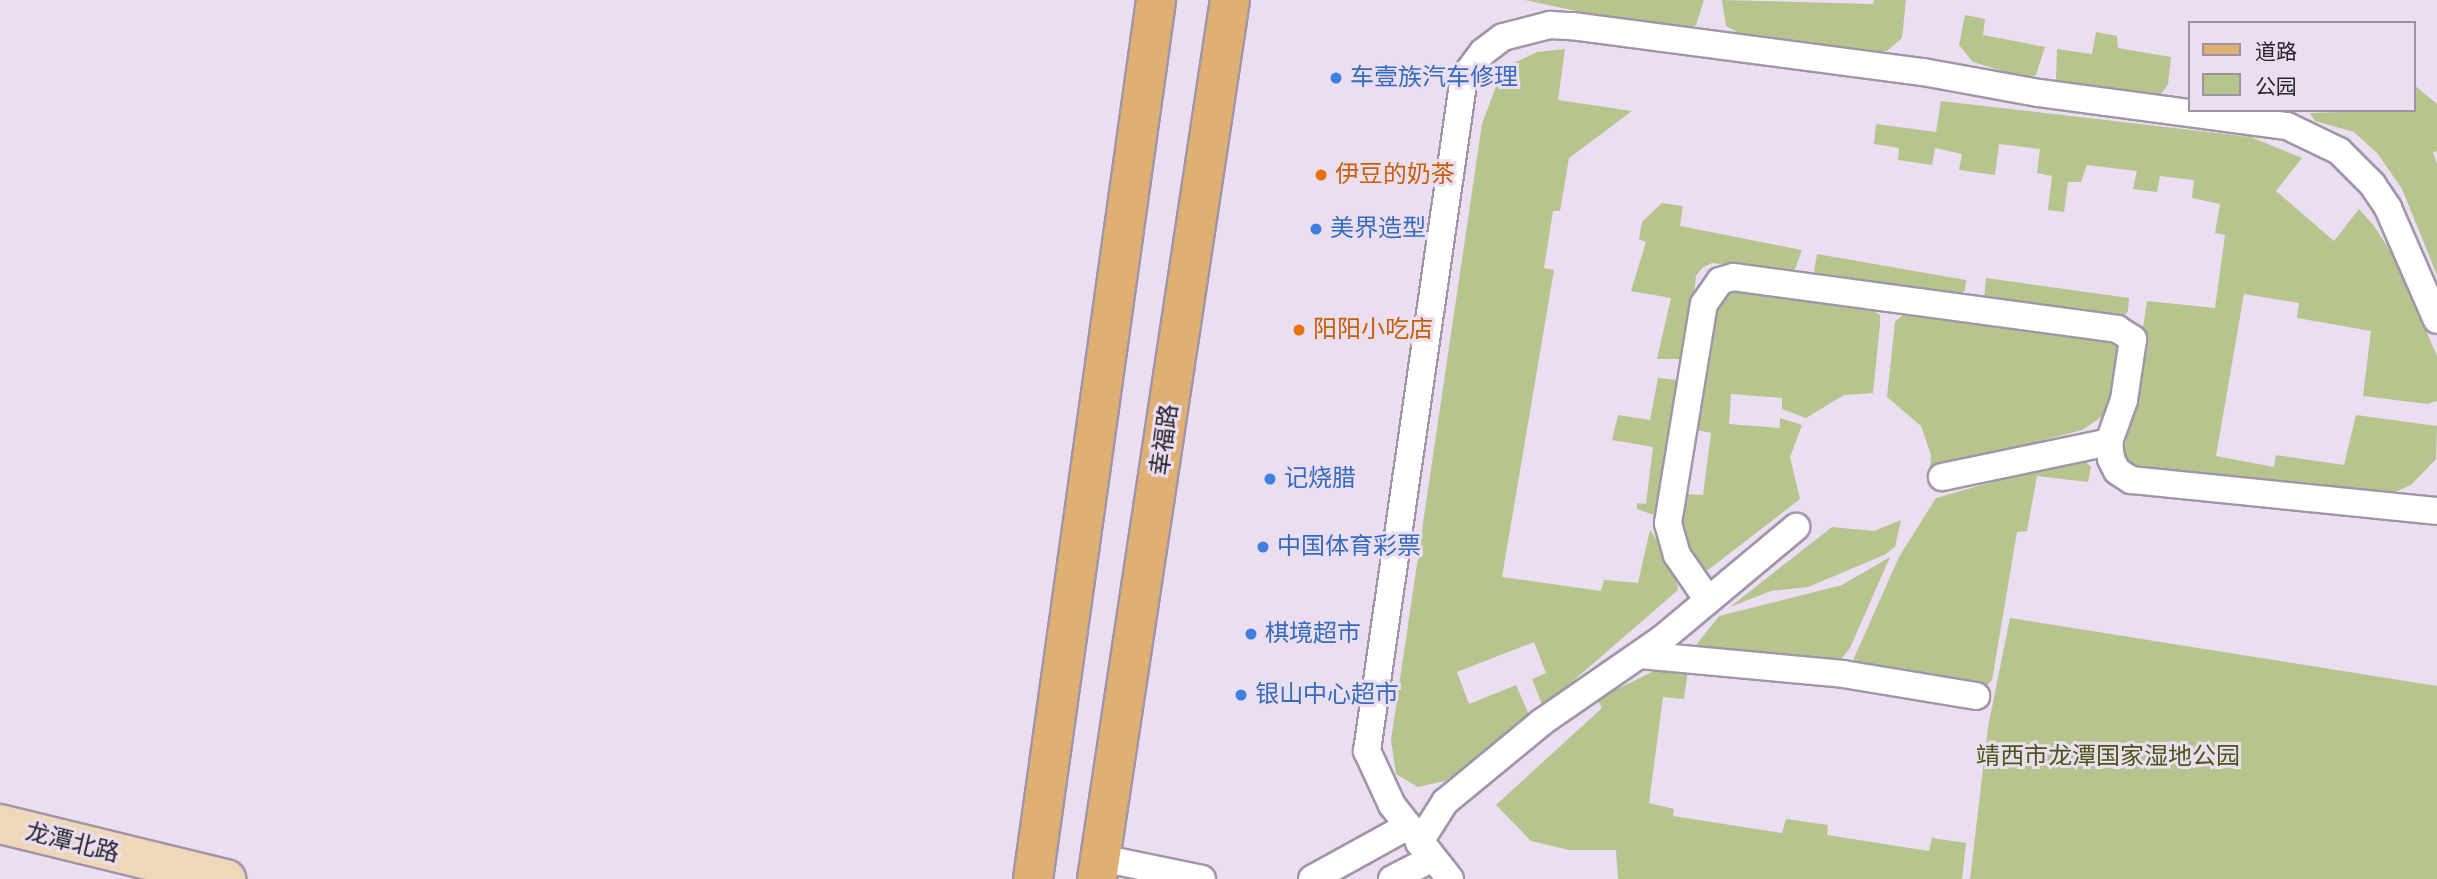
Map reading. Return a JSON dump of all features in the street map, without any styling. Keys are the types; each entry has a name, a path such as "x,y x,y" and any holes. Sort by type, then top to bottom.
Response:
{"main road":[{"path":"1033,879 1156,0"},
{"name":"幸福路","path":"1099,869 1230,0"},
{"name":"龙潭北路","path":"0,824 226,879"}],"lane":[{"path":"1450,879 1419,843 1380,781 1367,751 1464,77 1483,52 1503,37 1550,25 1572,26 1923,72 2039,93 2287,126 2339,150 2372,184 2388,208 2437,320"},
{"path":"1708,600 1677,555 1668,523 1704,304 1720,281 1734,277 1805,285 1891,301 2126,333 2133,339 2126,388 2109,442 2117,471 2132,480 2437,511"},
{"path":"1942,477 2109,442"},
{"path":"1392,879 1446,802 1542,722 1640,655 1796,527"},
{"path":"1640,655 1843,674 1976,696"},
{"path":"1312,879 1419,843"},
{"path":"1099,869 1202,879"}],"green space":[{"path":"1525,0 1704,0 1696,25 1680,33"},
{"path":"1722,0 1873,4 1874,0 1906,0 1902,38 1887,51 1876,52 1742,35 1726,26"},
{"path":"1965,15 1985,19 1983,35 2045,47 2036,75 2026,78 1973,62 1959,45"},
{"path":"2096,32 2117,36 2118,48 2171,57 2168,84 2162,93 2154,98 2063,85 2056,80 2057,49 2092,54"},
{"path":"1565,49 1558,100 1632,111 1569,158 1560,211 1553,211 1544,268 1554,270 1502,577 1601,591 1604,580 1638,583 1650,530 1673,564 1678,590 1543,707 1532,679 1546,673 1534,642 1457,672 1469,704 1516,685 1530,717 1445,781 1418,787 1396,774 1391,740 1482,124 1495,89 1512,64 1537,52"},
{"path":"2416,87 2437,104 2437,151 2433,152 2437,164 2437,275 2402,189 2378,154 2354,132 2315,121 2310,113 2416,112"},
{"path":"1941,101 2251,137 2302,158 2276,191 2334,241 2359,209 2374,226 2393,255 2437,356 2437,401 2427,404 2363,396 2371,331 2297,318 2299,303 2244,294 2216,456 2274,467 2276,455 2344,465 2356,415 2437,426 2436,459 2411,485 2381,498 2134,465 2124,454 2147,301 2215,308 2225,235 2215,233 2220,204 2192,198 2194,180 2160,176 2157,192 2133,189 2137,171 2087,165 2081,182 2068,182 2064,212 2048,210 2052,176 2037,173 2040,149 1999,144 1995,175 1959,170 1962,154 1935,148 1932,165 1898,160 1899,148 1874,144 1876,124 1936,132"},
{"path":"1662,203 1683,206 1680,226 1802,250 1794,272 1712,263 1702,268 1696,276 1688,349 1679,359 1657,359 1671,298 1631,291 1646,242 1639,239 1642,222"},
{"path":"1817,254 1966,280 1965,290 1959,297 1819,276 1814,271"},
{"path":"1986,278 2129,298 2128,311 2122,318 1984,301"},
{"path":"1731,287 1867,307 1880,315 1880,324 1873,393 1844,395 1806,418 1782,409 1782,398 1731,394 1729,424 1780,428 1780,418 1802,425 1790,457 1800,499 1708,570 1694,563 1680,534 1682,494 1703,495 1711,433 1692,429 1715,300"},
{"path":"1909,309 2108,335 2123,346 2109,412 2082,430 1930,470 1931,455 1921,426 1887,397 1895,322"},
{"path":"1658,378 1679,380 1660,511 1654,515 1637,509 1637,503 1646,504 1653,447 1612,440 1618,415 1650,420"},
{"path":"2081,457 2091,467 2088,482 2037,476 2027,531 2017,532 1992,680 1986,686 1856,666 1854,658 1899,557 1936,498"},
{"path":"1901,520 1895,547 1884,555 1808,587 1771,591 1730,607 1832,527 1874,531"},
{"path":"1890,557 1850,648 1838,663 1693,649 1719,616 1842,585"},
{"name":"靖西市龙潭国家湿地公园","path":"2010,618 2437,686 2437,879 1970,879 1988,727"},
{"path":"1688,669 1684,699 1663,697 1649,803 1674,809 1673,816 1782,833 1786,819 1828,825 1827,835 1929,851 1932,838 1966,843 1962,879 1618,879 1616,850 1569,850 1531,841 1496,805 1602,708 1597,699 1654,671"}],"place":[{"name":"车壹族汽车修理","path":"1336,78"},
{"name":"伊豆的奶茶","path":"1321,175"},
{"name":"美界造型","path":"1316,229"},
{"name":"阳阳小吃店","path":"1299,330"},
{"name":"记烧腊","path":"1270,479"},
{"name":"中国体育彩票","path":"1263,547"},
{"name":"棋境超市","path":"1251,634"},
{"name":"银山中心超市","path":"1241,695"}]}
